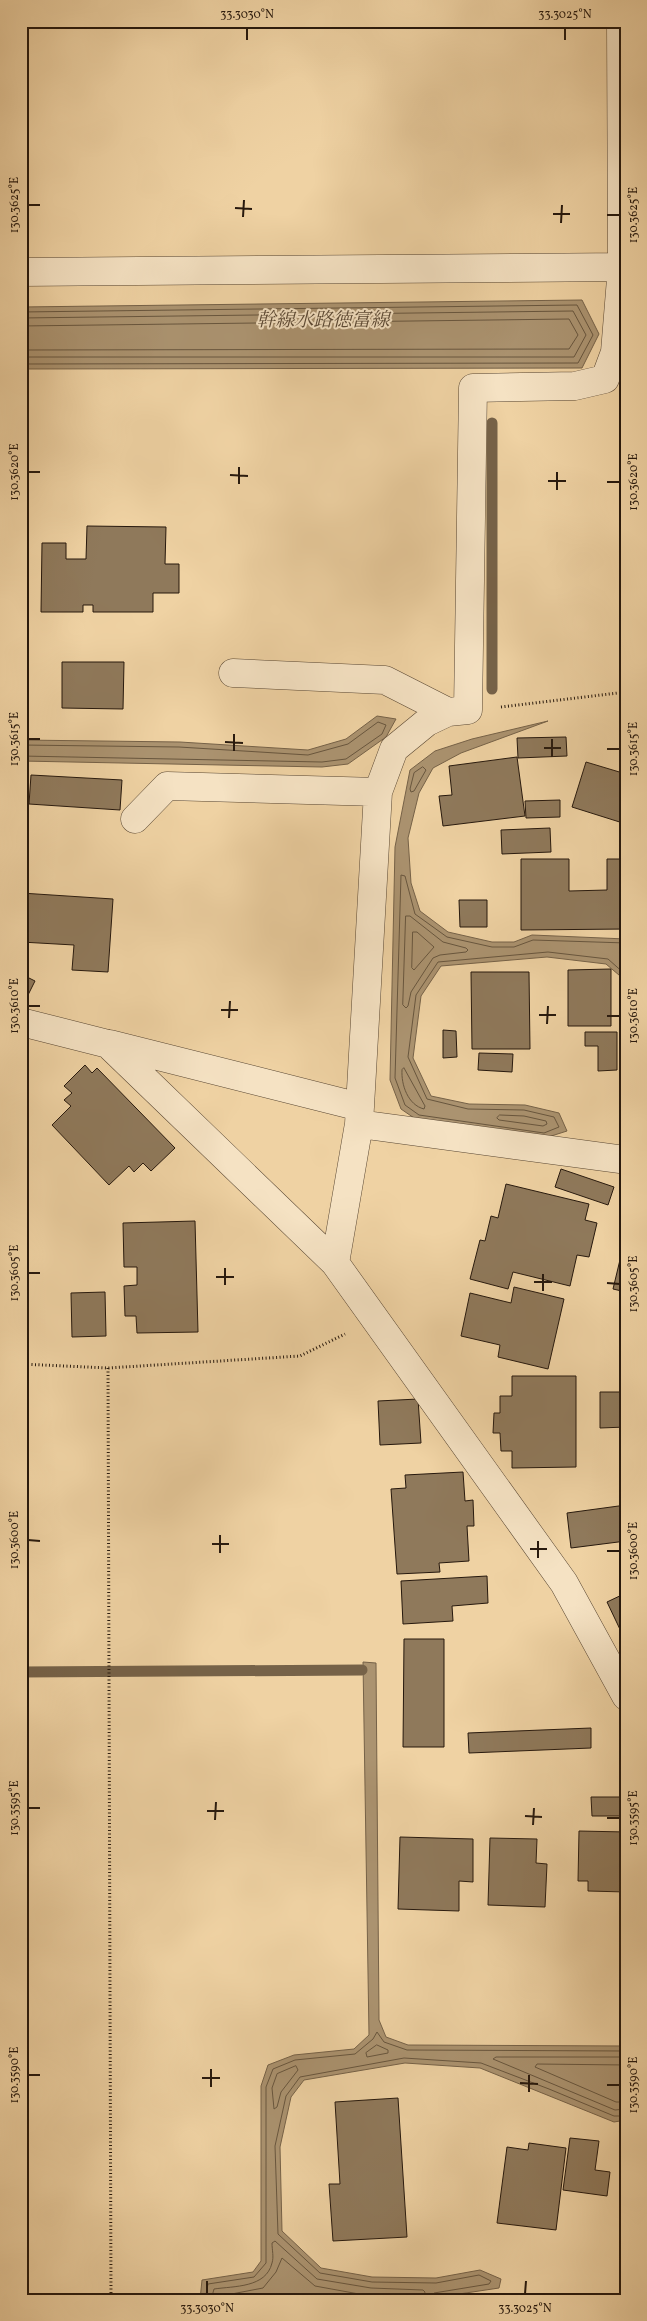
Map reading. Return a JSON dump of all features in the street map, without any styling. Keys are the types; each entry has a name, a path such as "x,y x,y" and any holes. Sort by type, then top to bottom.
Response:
{"street":[{"path":"458,711 473,388 575,386 605,379 614,352 624,268 621,21"},
{"path":"21,272 624,268"},
{"path":"233,673 386,680 458,711"},
{"path":"335,1263 360,1115 378,792 394,749 427,722 458,711"},
{"path":"135,819 167,786 378,792"},
{"path":"21,1022 108,1044 360,1115 626,1160"},
{"path":"108,1044 335,1263 564,1583 626,1696"}],"path":[{"path":"458,711 626,692"},
{"path":"21,1364 108,1368 300,1356 374,1320"},
{"path":"108,1368 111,2300"}],"water":[{"name":"幹線水路徳富線","path":"582,300 599,334 582,368 21,369 21,307"},
{"path":"377,716 396,719 386,737 348,764 322,767 21,761 21,740 180,742 308,750 346,739"},
{"path":"548,721 461,753 433,768 419,793 408,838 411,883 420,911 448,932 492,942 514,942 532,935 626,939 626,981 606,964 547,957 441,966 421,996 413,1058 431,1096 469,1104 525,1105 559,1113 567,1131 545,1138 417,1120 401,1109 390,1080 395,847 410,770 435,751 472,739"},
{"path":"363,1662 376,1663 379,2020 386,2037 408,2045 626,2046 626,2120 614,2122 480,2068 405,2063 304,2080 291,2097 280,2147 282,2231 321,2268 372,2277 436,2278 480,2270 501,2279 499,2288 419,2300 200,2300 202,2280 253,2272 261,2261 261,2086 268,2065 294,2055 354,2049 369,2035"}],"building":[{"path":"87,526 166,527 165,564 179,564 179,593 153,593 153,612 93,612 93,605 83,605 83,612 41,612 42,543 66,543 66,559 86,559"},
{"path":"21,543 23,543 23,591 21,591"},
{"path":"62,662 124,662 123,709 62,708"},
{"path":"566,737 567,756 518,758 517,738"},
{"path":"517,757 525,816 443,826 439,796 452,795 449,766"},
{"path":"586,762 626,774 626,824 572,807"},
{"path":"31,775 122,780 120,810 29,804"},
{"path":"560,800 560,817 526,818 525,801"},
{"path":"550,828 551,852 502,854 501,830"},
{"path":"521,859 569,859 569,891 607,890 607,859 626,859 626,929 521,930"},
{"path":"21,893 113,899 108,972 72,970 74,945 21,942"},
{"path":"459,900 487,900 487,927 460,927"},
{"path":"611,969 611,1026 568,1026 568,970"},
{"path":"471,972 529,972 530,1049 472,1049"},
{"path":"21,974 35,981 26,999 21,996"},
{"path":"443,1030 456,1031 457,1057 443,1058"},
{"path":"585,1032 617,1032 617,1070 598,1071 598,1046 585,1046"},
{"path":"479,1053 513,1054 512,1072 478,1070"},
{"path":"85,1065 92,1073 97,1068 175,1148 151,1171 143,1163 134,1172 129,1166 109,1185 52,1125 71,1106 64,1100 72,1093 64,1086"},
{"path":"561,1169 614,1187 608,1205 555,1187"},
{"path":"506,1184 589,1204 585,1220 597,1223 589,1257 577,1255 570,1286 513,1272 508,1289 470,1279 480,1240 485,1241 491,1216 498,1218"},
{"path":"195,1221 198,1332 137,1333 136,1316 125,1316 124,1286 137,1285 137,1267 124,1267 123,1223"},
{"path":"626,1239 626,1292 613,1289"},
{"path":"514,1287 564,1299 548,1369 498,1357 500,1345 461,1336 470,1293 511,1303"},
{"path":"105,1292 106,1336 72,1337 71,1293"},
{"path":"621,1314 626,1314 626,1382 621,1382"},
{"path":"512,1376 576,1376 576,1467 512,1468 512,1451 501,1451 500,1433 493,1433 494,1413 500,1413 500,1396 512,1396"},
{"path":"600,1392 626,1392 626,1427 600,1428"},
{"path":"418,1399 421,1443 380,1445 378,1401"},
{"path":"463,1472 465,1501 473,1500 474,1526 467,1526 469,1561 439,1563 440,1572 397,1574 391,1489 406,1488 405,1475"},
{"path":"626,1505 626,1541 571,1548 567,1513"},
{"path":"487,1576 488,1603 452,1606 453,1621 403,1624 401,1581"},
{"path":"626,1593 626,1642 607,1602"},
{"path":"404,1639 444,1639 444,1747 403,1747"},
{"path":"591,1728 591,1748 469,1753 468,1733"},
{"path":"591,1797 626,1797 626,1816 592,1816"},
{"path":"579,1831 626,1832 626,1892 588,1891 588,1881 578,1881"},
{"path":"400,1837 473,1839 473,1882 459,1881 459,1911 398,1909"},
{"path":"490,1838 537,1839 536,1863 547,1864 545,1907 488,1905"},
{"path":"398,2098 407,2237 333,2241 329,2184 340,2184 335,2102"},
{"path":"570,2138 599,2141 595,2170 610,2172 607,2196 563,2190"},
{"path":"529,2143 566,2148 556,2230 497,2223 507,2147 528,2150"}],"waterway":[{"path":"492,423 492,689"},
{"path":"21,1672 362,1670"}]}
